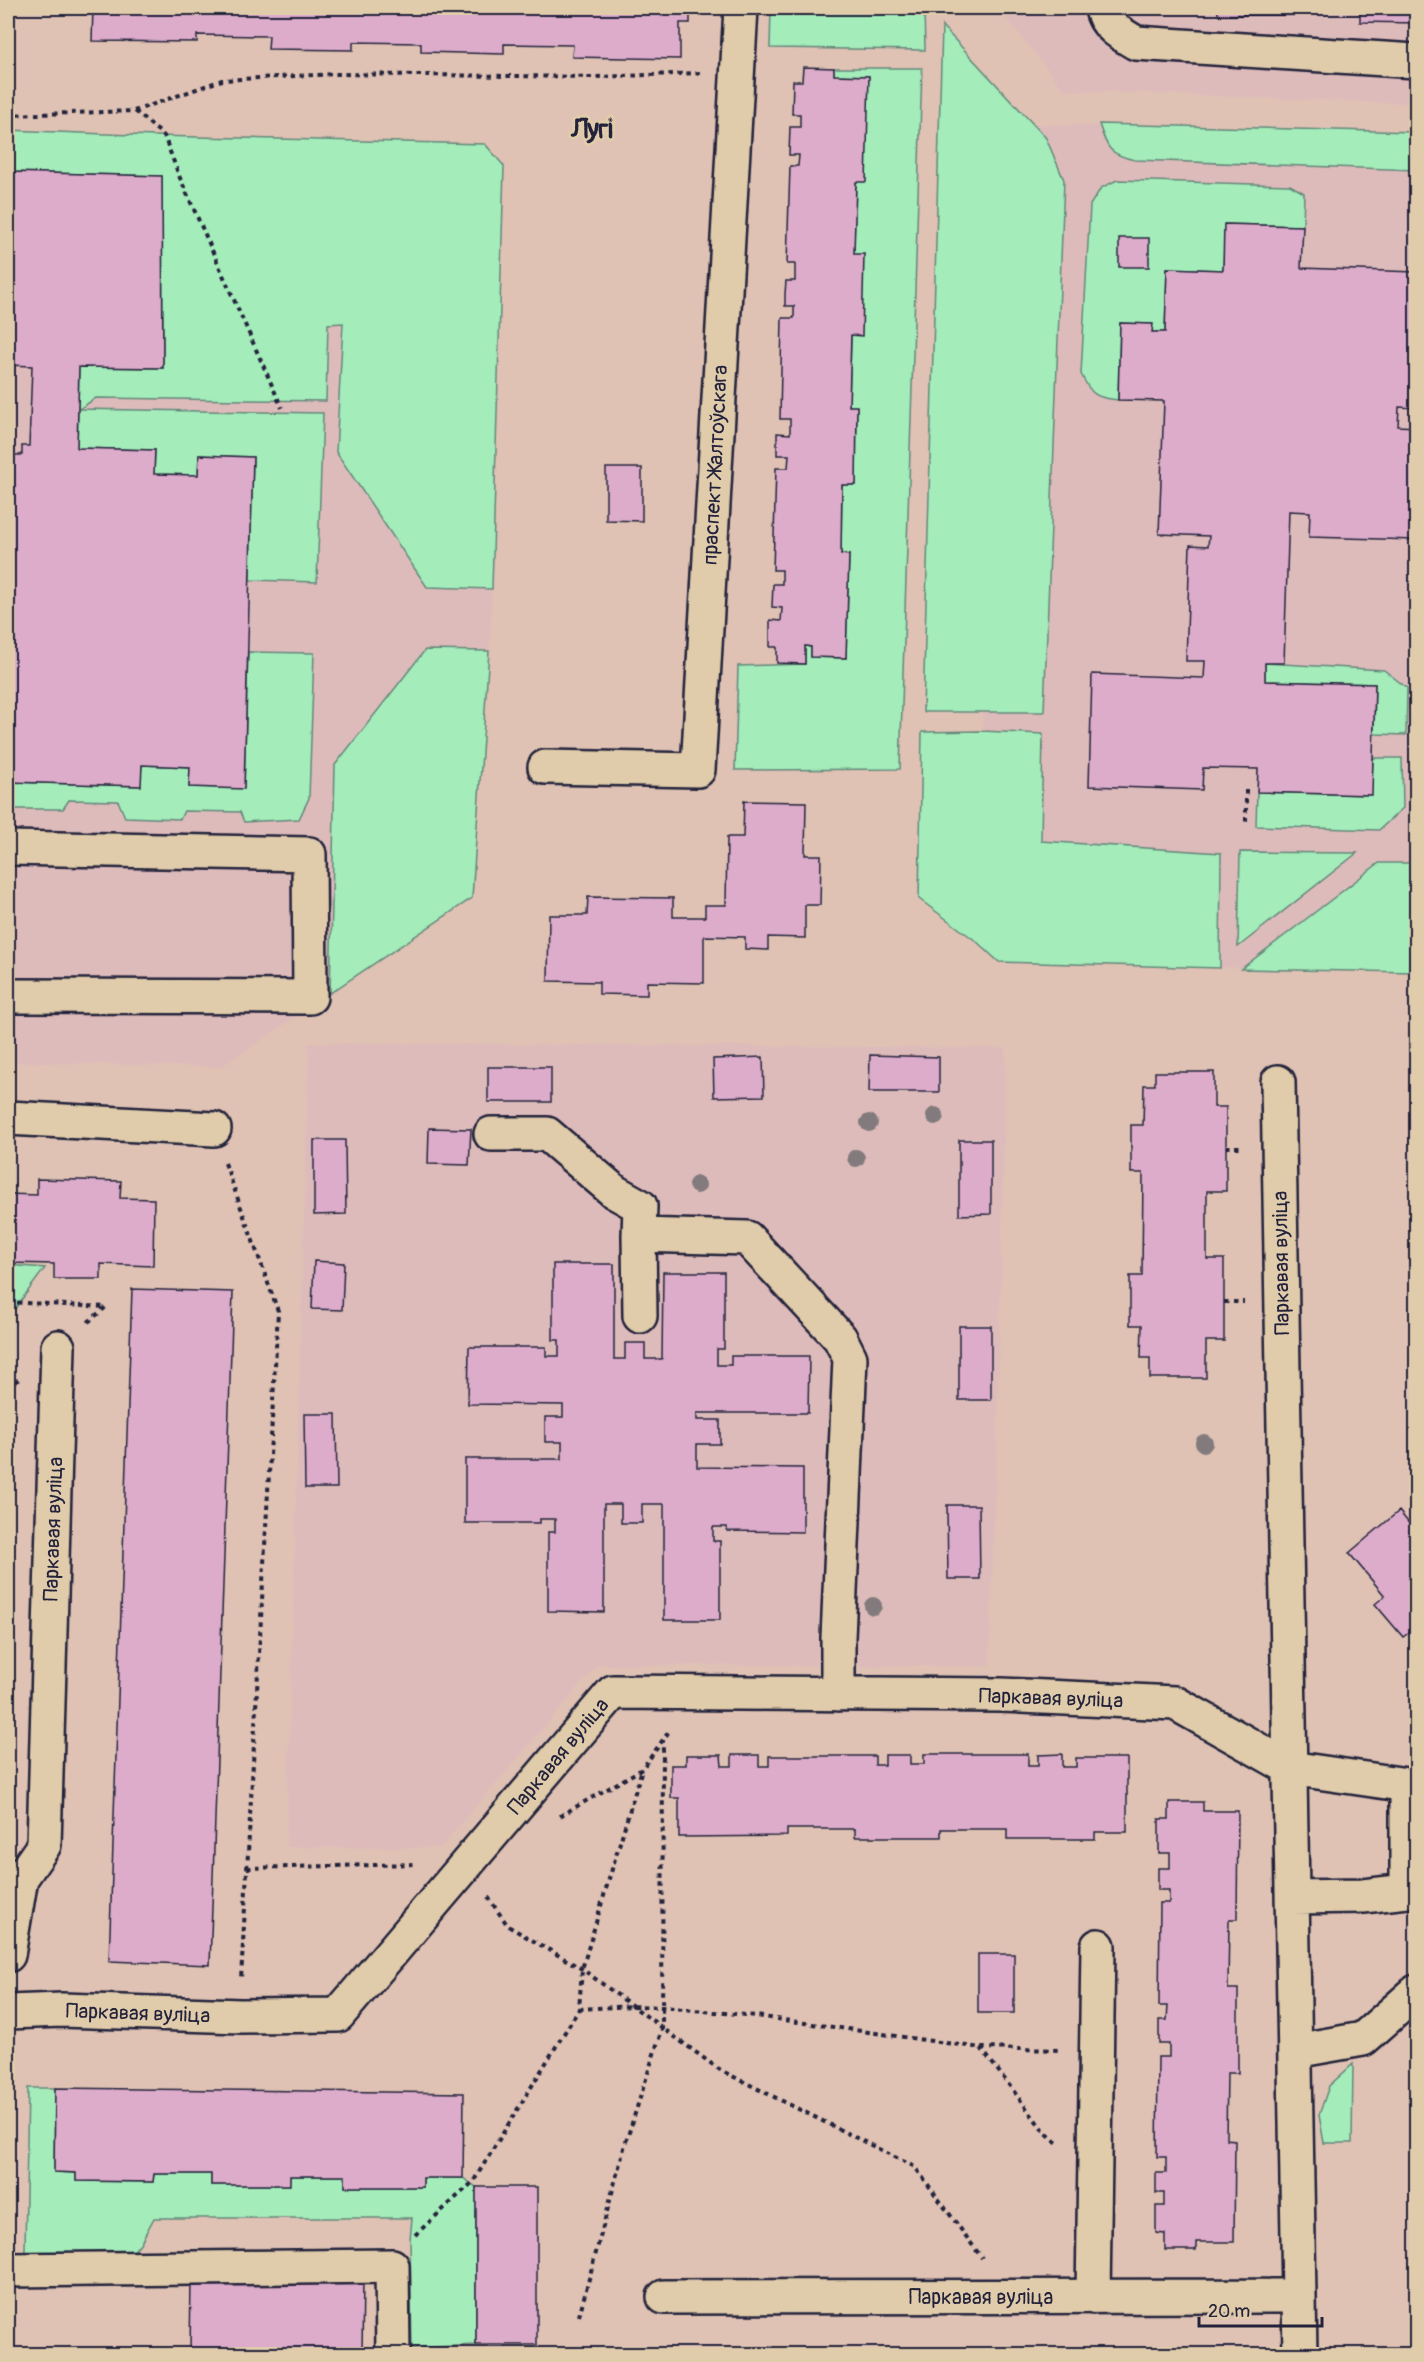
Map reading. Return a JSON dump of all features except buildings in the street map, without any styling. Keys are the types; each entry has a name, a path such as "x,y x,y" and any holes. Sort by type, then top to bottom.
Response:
{"street":[{"name":"праспект Жалтоўскага","path":"545,766 698,770 741,8"},
{"path":"1102,8 1116,32 1136,44 1416,61"},
{"path":"8,848 309,854 310,997 8,996"},
{"name":"Паркавая вуліца","path":"1278,1082 1300,2355"},
{"path":"8,1118 214,1130"},
{"path":"491,1134 547,1134 615,1192 640,1206 640,1316"},
{"path":"639,1235 747,1238 840,1338 850,1358 838,1638 838,1694"},
{"name":"Паркавая вуліца","path":"8,1954 21,1878 44,1845 58,1347"},
{"name":"Паркавая вуліца","path":"8,2012 62,2010 241,2016 338,2015 613,1692 1001,1695 1175,1703 1290,1768"},
{"path":"1290,1768 1407,1785 1407,1891 1363,1896 1293,1897"},
{"path":"1093,2297 1098,1946"},
{"path":"1295,2051 1363,2039 1416,1992"},
{"path":"8,2270 392,2266 393,2355"},
{"name":"Паркавая вуліца","path":"664,2297 1299,2296"}],"path":[{"path":"8,115 134,111 222,80 334,74 597,77 701,73 738,62"},
{"path":"134,111 164,136 180,178 282,408"},
{"path":"1246,790 1246,822"},
{"path":"214,1130 278,1311 242,1950 241,2016"},
{"path":"1224,1302 1254,1303"},
{"path":"579,2316 624,2148 662,2029 663,1740"},
{"path":"392,2266 410,2240 473,2182 579,2009 582,1969 642,1769"},
{"path":"466,1864 508,1926 582,1969 720,2070 915,2167 1012,2297"},
{"path":"579,2009 663,2007 756,2016 981,2048 1097,2050"},
{"path":"981,2048 1043,2130 1079,2164 1095,2170"}],"shaded area":[{"path":"998,8 1416,8 1416,104 1064,90"},
{"path":"1018,124 1416,132 1416,972 999,962 982,731 1004,142"},
{"path":"8,130 485,144 504,166 491,622 472,898 221,1067 8,1062"},
{"path":"309,1043 1006,1048 997,1448 989,1666 598,1665 440,1848 286,1847"}],"green space":[{"path":"771,8 924,8 925,50 770,48"},
{"path":"942,26 1046,138 1064,180 1044,712 923,712"},
{"path":"834,68 922,68 900,769 735,770 738,666 805,664 805,646 811,647 811,657 846,658 849,555 841,554 842,485 856,485 857,407 849,406 856,182 869,76 834,75"},
{"path":"1099,124 1416,132 1416,170 1135,160 1120,156 1110,149"},
{"path":"8,130 485,144 504,166 492,589 427,587 336,452 343,323 328,324 326,401 96,398 79,409 323,413 317,582 250,580 253,457 199,455 198,475 154,474 155,450 77,448 79,367 163,368 162,176 8,172"},
{"path":"1117,180 1290,185 1304,193 1303,226 1225,224 1223,270 1167,268 1165,332 1152,332 1152,324 1120,323 1118,400 1095,394 1081,374 1090,205 1101,188"},
{"path":"425,650 489,651 472,898 330,993 335,765"},
{"path":"248,652 314,653 309,798 299,819 244,822 240,812 184,811 180,819 125,817 118,801 69,800 63,809 15,809 8,796 8,782 140,786 142,765 190,767 189,787 244,788"},
{"path":"1265,663 1384,670 1407,688 1406,735 1374,734 1375,684 1265,681"},
{"path":"982,731 1043,734 1041,841 1221,853 1220,968 999,962 976,941 919,899 922,732"},
{"path":"1373,758 1402,758 1403,808 1379,830 1256,826 1257,792 1371,795"},
{"path":"1240,852 1357,853 1238,947"},
{"path":"1379,863 1416,863 1416,972 1241,969"},
{"path":"8,1265 45,1268 8,1318"},
{"path":"1353,2064 1352,2143 1324,2143 1319,2115 1329,2086"},
{"path":"28,2088 55,2088 54,2172 76,2173 76,2181 153,2182 154,2174 211,2174 211,2185 289,2185 290,2176 345,2176 345,2187 423,2187 423,2178 463,2178 476,2187 476,2345 412,2348 410,2240 412,2218 154,2218 141,2242 128,2258 33,2259 25,2250"}],"district":[{"name":"Лугі","path":"592,129"}]}
